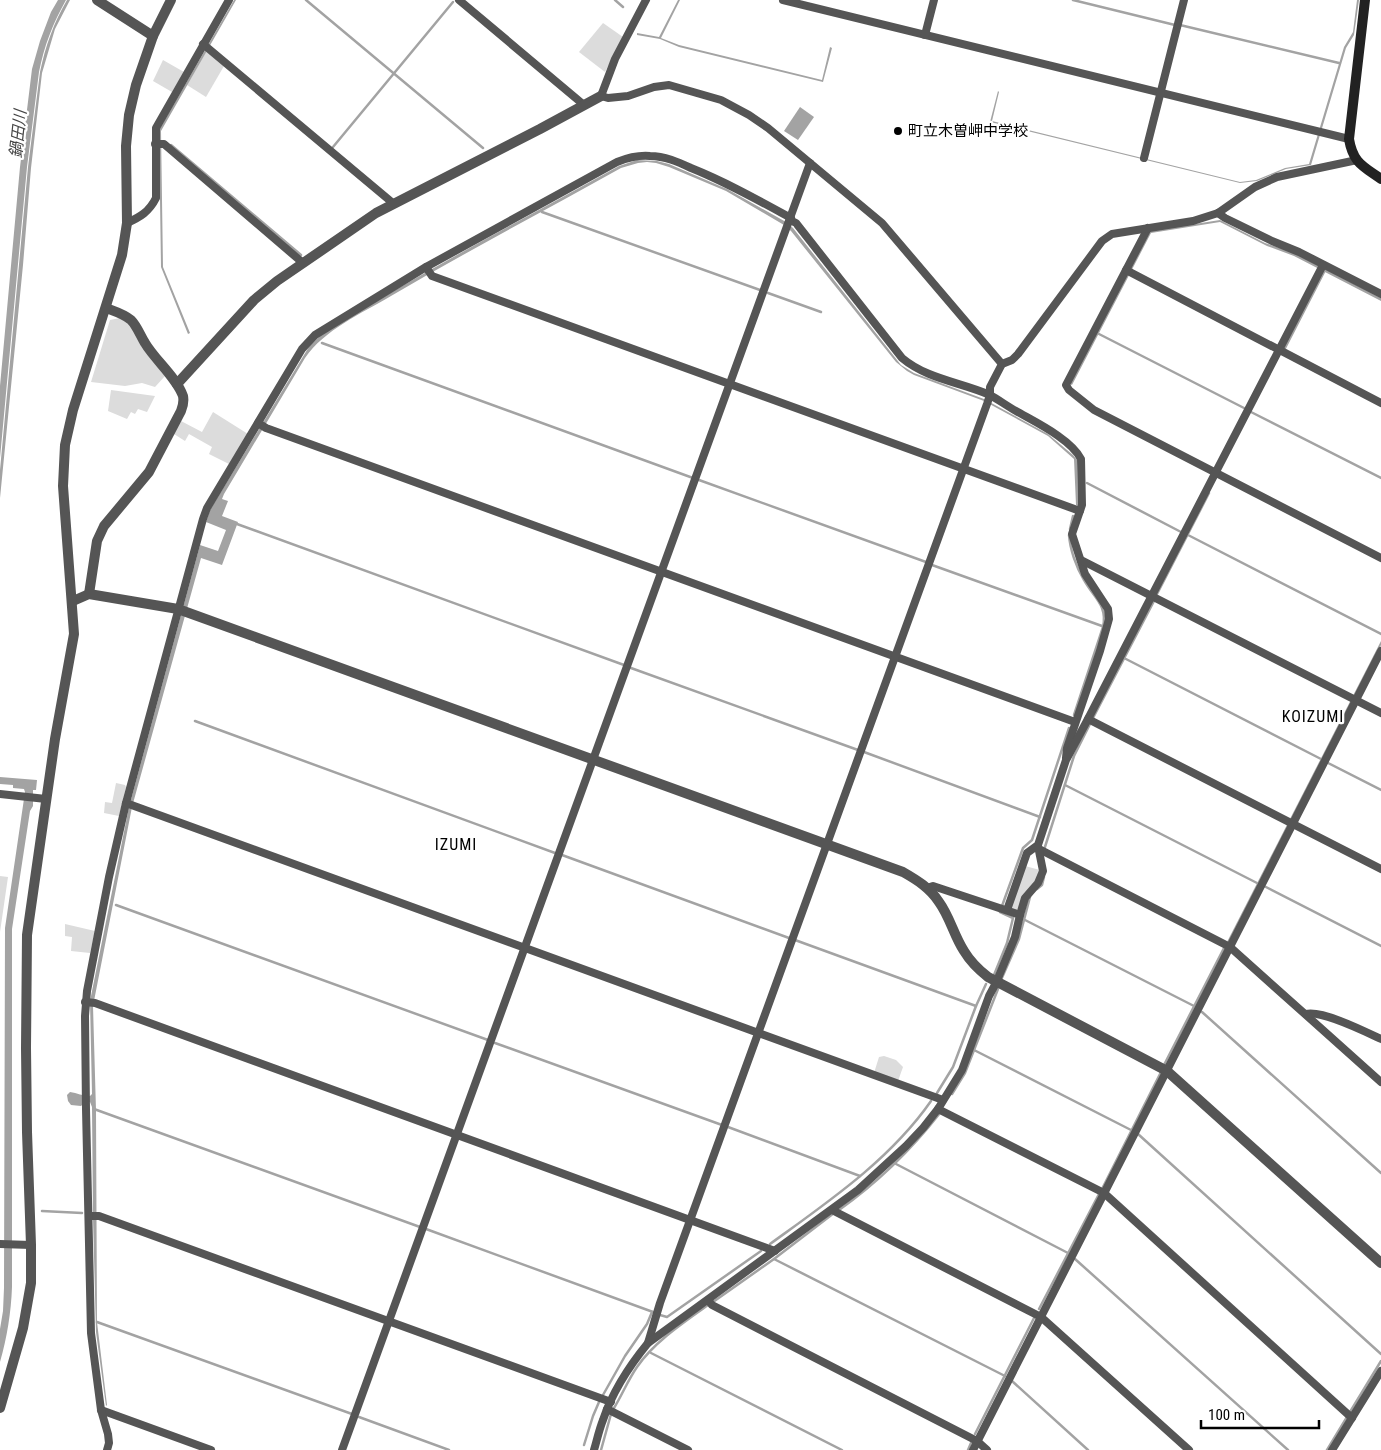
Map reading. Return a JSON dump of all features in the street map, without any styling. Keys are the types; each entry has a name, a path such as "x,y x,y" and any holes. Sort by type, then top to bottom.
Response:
{"main road":[{"path":"1364,0 1349,139 1357,160 1381,179"}],"street":[{"path":"97,0 153,36"},
{"path":"0,1408 22,1328 30,1283 31,1244 27,1122 27,935 41,798 55,739 74,634 64,486 65,445 122,255 127,223 126,146 129,115 136,85 153,36 172,0"},
{"path":"127,223 145,214 156,198 159,144 156,128 206,46 229,0"},
{"path":"459,0 584,105"},
{"path":"178,384 254,300 303,263 376,213 600,96 615,59 646,0"},
{"path":"783,0 1349,139"},
{"path":"925,35 934,0"},
{"path":"1144,158 1184,0"},
{"path":"206,46 394,204"},
{"path":"600,96 608,98 628,96 663,85 721,100 750,116 768,128 882,223 1002,364"},
{"path":"159,144 303,263"},
{"path":"107,1450 109,1443 108,1434 101,1410 91,1333 93,1216 86,1103 90,1002 109,877 182,610 207,508 262,425 302,349 315,334 616,162 633,157 650,156 673,160 723,181 789,222 796,223 906,361 917,369 989,399 1057,436 1075,450 1080,459 1082,505 1072,534 1085,574 1108,609 1109,619 1067,748 1066,760 1041,849 1042,871 1038,883 1028,892 1025,898 1015,937 989,996 962,1070 938,1108 906,1146 858,1190 648,1343 632,1362 609,1405 602,1421 594,1450"},
{"path":"648,1343 660,1303 964,469 989,399 990,387 1002,364 1012,360 1018,354 1102,241 1117,232 1193,221 1218,213 1256,187 1276,177 1357,160"},
{"path":"342,1450 810,164"},
{"path":"1218,213 1264,238 1299,252 1322,267 1381,294"},
{"path":"1148,228 1129,272 1066,385 1069,390 1094,410 1381,558"},
{"path":"1066,760 1322,267"},
{"path":"428,271 730,385 1080,511"},
{"path":"1129,272 1381,403"},
{"path":"89,594 96,541 104,526 149,472 181,411 184,398 178,384 156,359 135,324 130,319 106,308"},
{"path":"262,425 1076,722"},
{"path":"1081,560 1381,713"},
{"path":"72,602 89,594 182,610 903,872 920,882 940,902 963,950 982,972 996,983 1167,1071 1381,1262"},
{"path":"973,1450 1230,947 1290,823 1354,699 1381,652"},
{"path":"1088,719 1381,869"},
{"path":"0,794 41,798"},
{"path":"130,804 943,1100"},
{"path":"1007,910 1027,853 1041,849 1230,947 1381,1082"},
{"path":"926,888 933,886 1020,915"},
{"path":"90,1002 775,1251"},
{"path":"1306,1014 1324,1015 1381,1038"},
{"path":"938,1108 1104,1193 1350,1416"},
{"path":"832,1210 1041,1317 1189,1450"},
{"path":"93,1216 389,1322 609,1405 688,1450"},
{"path":"2,1244 31,1244"},
{"path":"708,1300 712,1305 977,1441 987,1450"},
{"path":"1332,1450 1350,1416 1381,1371"},
{"path":"101,1410 211,1450"}],"shaded area":[{"path":"58,0 66,0 50,35 39,72 27,167 0,458 0,386 20,167 32,69 40,41 51,12"},
{"path":"67,0 70,0 55,29 42,73 31,168 0,498 0,470 28,167 40,72 44,53"},
{"path":"234,0 236,0 161,131 163,267 190,333 188,334 161,267 159,130"},
{"path":"678,0 680,0 661,38 679,45 822,80 830,47 832,48 823,82 679,47 660,39 637,35 637,33 659,37"},
{"path":"1357,0 1359,0 1354,35 1346,48 1311,165 1286,169 1257,181 1240,183 990,122 998,91 992,121 1240,182 1256,180 1285,168 1309,164 1344,47 1353,32"},
{"path":"603,23 623,37 605,72 579,52"},
{"path":"206,51 224,66 206,97 187,85"},
{"path":"163,60 184,72 172,92 153,81"},
{"path":"800,107 814,117 798,140 784,131"},
{"path":"637,160 669,164 727,189 786,222 793,228 901,365 914,373 984,399 1048,434 1073,455 1077,460 1078,506 1076,505 1074,459 1048,436 984,401 907,371 896,362 791,231 784,225 726,191 656,163 638,163 621,168 448,263 356,316 322,339 305,358 224,494 222,499 228,501 222,516 238,522 222,565 201,558 132,807 93,1006 96,1110 97,1322 106,1406 96,1332 92,1107 90,1102 84,1103 81,1106 71,1105 67,1095 70,1092 87,1096 92,1094 90,1001 129,807 200,545 218,551 226,530 206,522 210,510 307,350 332,326 472,246 619,166"},
{"path":"1220,220 1265,243 1292,252 1381,298 1381,301 1294,256 1267,246 1220,222 1151,233 1072,385 1070,384 1150,231"},
{"path":"120,318 127,320 152,361 165,376 155,387 142,383 125,386 91,382 110,320"},
{"path":"111,390 155,396 147,412 138,409 135,414 131,412 127,419 108,411"},
{"path":"213,412 248,434 229,464 209,454 212,447 189,434 185,441 174,434 181,421 202,432"},
{"path":"1381,641 1381,645 1228,943 1227,942"},
{"path":"0,777 37,780 36,790 33,790 33,806 30,811 12,929 12,1287 8,1325 0,1362 0,1329 4,1288 5,928 25,792 24,789 13,788 13,785 0,784"},
{"path":"116,783 126,787 119,816 104,813 105,802 112,803"},
{"path":"1025,866 1040,870 1036,882 1019,912 1011,907"},
{"path":"0,876 8,877 0,932"},
{"path":"65,924 95,931 90,953 71,951 72,937 65,936"},
{"path":"884,1056 896,1060 903,1067 898,1081 874,1073 879,1057"}],"waterway":[{"path":"306,0 483,148"},
{"path":"615,0 623,7"},
{"path":"1073,0 1175,25"},
{"path":"333,147 453,2"},
{"path":"1180,25 1339,63"},
{"path":"171,145 301,255"},
{"path":"542,212 760,290"},
{"path":"1285,348 1325,270"},
{"path":"768,293 821,312"},
{"path":"1099,334 1244,408"},
{"path":"322,343 693,478"},
{"path":"1251,412 1381,478"},
{"path":"699,480 926,562"},
{"path":"1087,483 1181,532"},
{"path":"1157,594 1209,493"},
{"path":"1070,529 1073,516"},
{"path":"237,524 624,665"},
{"path":"1069,535 1076,564 1102,607 1104,619 1074,715"},
{"path":"1188,535 1381,634"},
{"path":"932,565 1102,626"},
{"path":"1093,718 1154,601"},
{"path":"1124,658 1321,759"},
{"path":"631,668 858,750"},
{"path":"195,721 555,853"},
{"path":"1044,850 1074,756 1090,724"},
{"path":"1002,906 1023,848 1032,840 1069,728"},
{"path":"864,752 1040,817"},
{"path":"1328,763 1381,790"},
{"path":"1065,785 1257,883"},
{"path":"562,855 789,938"},
{"path":"1037,889 1042,885 1044,877"},
{"path":"1264,886 1381,946"},
{"path":"1001,980 1019,939 1030,897"},
{"path":"116,905 488,1040"},
{"path":"994,975 1007,943 1013,918 1000,912"},
{"path":"1025,920 1194,1006"},
{"path":"795,940 976,1006"},
{"path":"1164,1065 1224,948"},
{"path":"937,1093 953,1067 986,984"},
{"path":"952,1094 965,1073 998,989"},
{"path":"1202,1012 1381,1173"},
{"path":"495,1043 722,1125"},
{"path":"974,1050 1131,1130"},
{"path":"1102,1189 1161,1072"},
{"path":"770,1244 857,1179 897,1142 931,1101"},
{"path":"94,1109 420,1227"},
{"path":"839,1210 867,1189 893,1165 940,1113"},
{"path":"728,1127 860,1176"},
{"path":"1138,1134 1381,1354"},
{"path":"896,1164 1068,1253"},
{"path":"1039,1309 1099,1194"},
{"path":"42,1211 82,1213"},
{"path":"713,1302 774,1259 834,1213"},
{"path":"426,1229 653,1312"},
{"path":"660,1315 667,1317 761,1251"},
{"path":"774,1259 1005,1376"},
{"path":"1075,1259 1288,1450"},
{"path":"614,1408 634,1372 652,1349 689,1318 708,1305"},
{"path":"603,1395 625,1356 647,1324 652,1312"},
{"path":"975,1434 1034,1318"},
{"path":"97,1322 352,1414"},
{"path":"651,1353 842,1450"},
{"path":"1350,1412 1381,1361"},
{"path":"1012,1381 1088,1450"},
{"path":"584,1445 599,1402"},
{"path":"601,1450 611,1414"},
{"path":"359,1417 449,1450"},
{"path":"1327,1450 1347,1417"},
{"path":"968,1450 971,1443"}],"place":[{"name":"町立木曽岬中学校","path":"898,131"}],"district":[{"name":"KOIZUMI","path":"1313,716"},
{"name":"IZUMI","path":"456,844"}],"water label":[{"name":"鍋田川","path":"18,134"}]}
